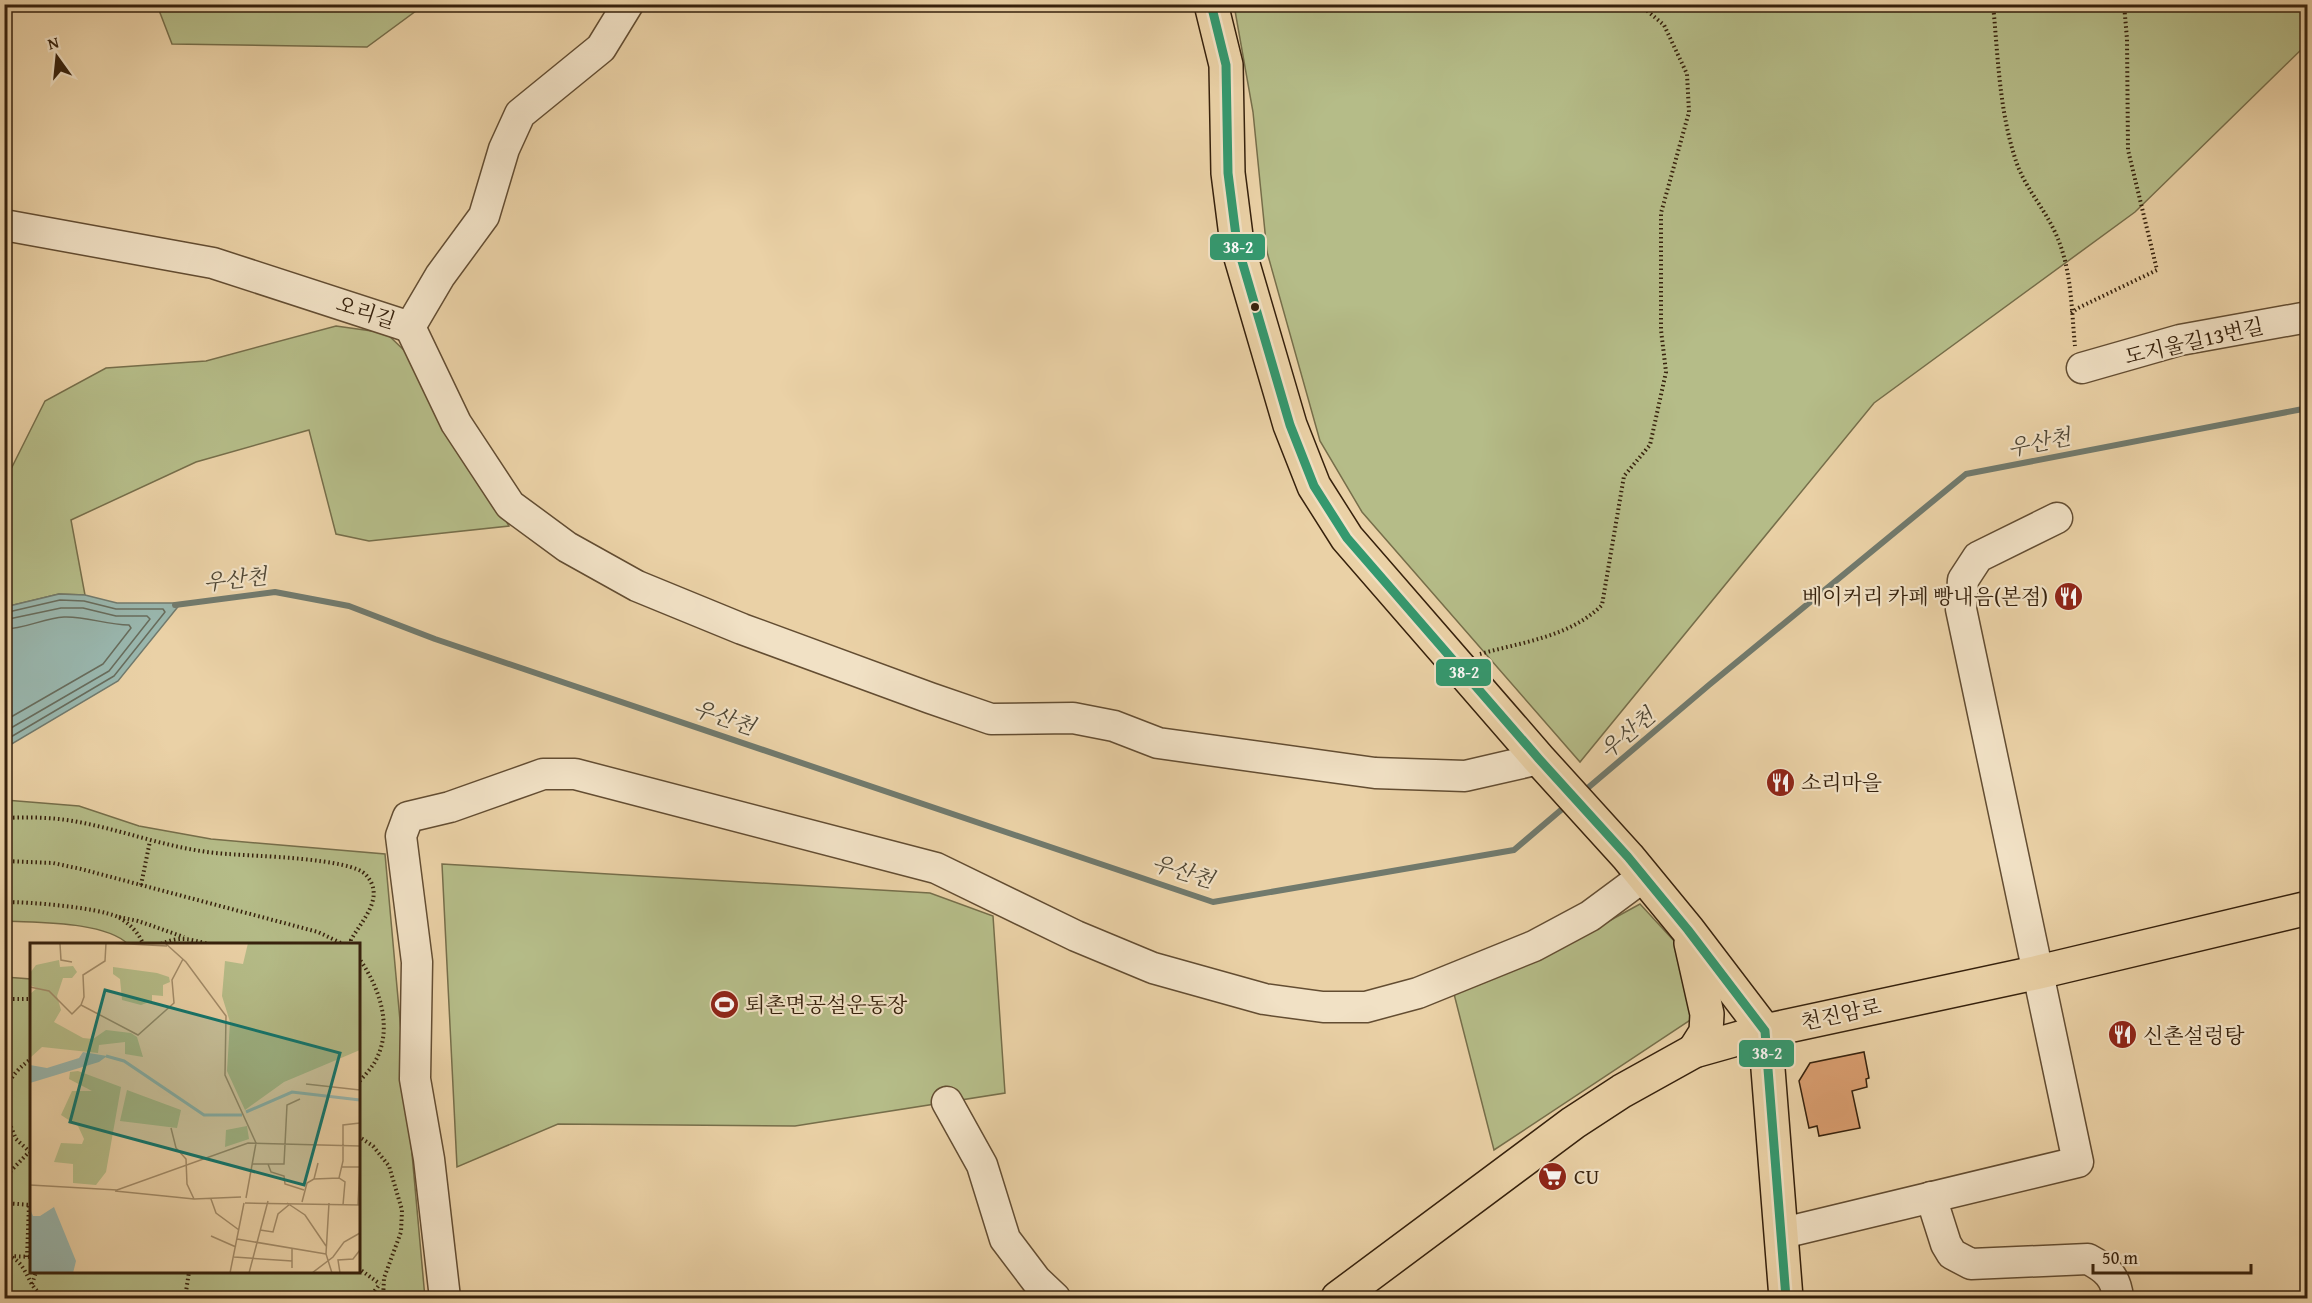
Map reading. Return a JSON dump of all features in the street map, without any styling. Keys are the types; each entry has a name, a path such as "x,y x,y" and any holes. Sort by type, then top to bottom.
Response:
{"main road":[{"path":"1211,4 1226,65 1228,173 1237,244 1290,425 1314,486 1347,538 1636,867 1765,1030 1783,1233 1786,1299"},
{"name":"천진암로","path":"1338,1299 1573,1123 1622,1090 1694,1051 1765,1030 2039,972 2307,908"},
{"path":"1688,930 1707,1014 1706,1032 1694,1051"}],"street":[{"name":"오리길","path":"4,225 213,263 410,327 440,276 484,216 504,149 520,114 601,48 628,4"},
{"name":"도지울길13번길","path":"2082,368 2180,340 2307,317"},
{"path":"410,327 456,423 510,505 567,547 637,586 753,633 991,719 1073,718 1114,726 1158,743 1375,773 1465,776 1548,768"},
{"path":"1783,1233 2078,1162 1961,609 1964,580 1978,557 2057,518"},
{"path":"445,1299 429,1159 415,1079 417,962 401,836 408,817 450,807 543,774 575,774 936,868 1076,936 1153,968 1264,999 1323,1007 1366,1007 1429,989 1534,946 1590,916 1636,867"},
{"path":"947,1102 982,1165 1005,1239 1036,1280 1055,1299"},
{"path":"1931,1197 1946,1244 1952,1254 1971,1264 2088,1259 2104,1268 2117,1284 2118,1299"}],"path":[{"path":"1453,661 1563,631 1589,617 1602,605 1624,476 1650,445 1666,372 1661,330 1660,213 1689,112 1687,74 1664,25 1640,4"},
{"path":"1993,4 2003,111 2015,160 2032,196 2054,230 2070,276 2071,313 2077,365 2082,368"},
{"path":"2071,313 2157,270 2128,150 2127,39 2124,4"},
{"path":"4,818 34,817 72,821 150,841 215,854 290,858 357,868 367,875 372,887 373,901 368,915 351,940 352,943"},
{"path":"141,885 150,841"},
{"path":"4,861 53,863 318,932 339,943"},
{"path":"4,902 80,908 138,921 202,943"},
{"path":"117,917 133,928 142,943"},
{"path":"165,943 184,937"},
{"path":"360,960 370,974 384,1016 383,1039 374,1064 360,1081"},
{"path":"4,999 30,999"},
{"path":"4,1103 9,1081 18,1069 30,1060"},
{"path":"4,1110 16,1139 30,1153 4,1178"},
{"path":"360,1137 372,1146 389,1166 402,1210 402,1233 384,1278 369,1299"},
{"path":"4,1203 30,1205 29,1257 7,1255"},
{"path":"7,1255 22,1265 32,1287 40,1296 51,1299"},
{"path":"360,1269 380,1284"},
{"path":"32,1287 36,1273"},
{"path":"185,1299 189,1273"},
{"path":"383,1299 384,1278"}],"green space":[{"path":"2307,4 2307,44 2135,212 1874,403 1580,762 1362,512 1320,441 1267,252 1253,112 1234,5"},
{"path":"157,5 424,5 367,47 172,44"},
{"path":"336,326 386,333 410,356 509,526 369,541 336,534 309,430 196,462 71,520 85,595 59,594 5,607 4,477 7,477 45,401 106,368 206,361"},
{"path":"5,800 79,806 139,826 211,839 385,854 425,1298 5,1298 5,977 30,979 30,1273 360,1273 360,943 127,943 117,936 87,927 5,921"},
{"name":"퇴촌면공설운동장","path":"442,864 930,893 993,916 1005,1093 795,1126 558,1124 457,1167"},
{"path":"1640,904 1676,943 1692,1019 1494,1150 1454,994 1556,950"}],"water":[{"path":"59,594 85,595 117,603 181,603 118,681 5,748 5,607"}],"building":[{"path":"1864,1052 1869,1078 1866,1079 1867,1087 1852,1091 1860,1128 1819,1136 1817,1126 1809,1128 1799,1081 1810,1063"}],"waterway":[{"name":"우산천","path":"1583,792 1709,685 1966,474 2308,408"},
{"name":"우산천","path":"175,605 275,592 349,606 435,639 1213,902 1514,850 1568,804"}],"transit line":[{"name":"38-2","path":"1211,4 1226,65 1228,173 1237,244 1290,425 1314,486 1347,538 1539,759 1628,857 1688,930 1765,1031 1786,1298"}],"place":[{"name":"베이커리 카페 빵내음(본점)","path":"2069,596"},
{"name":"소리마을","path":"1780,782"},
{"name":"퇴촌면공설운동장","path":"724,1004"},
{"name":"신촌설렁탕","path":"2122,1035"},
{"name":"CU","path":"1553,1176"}]}
